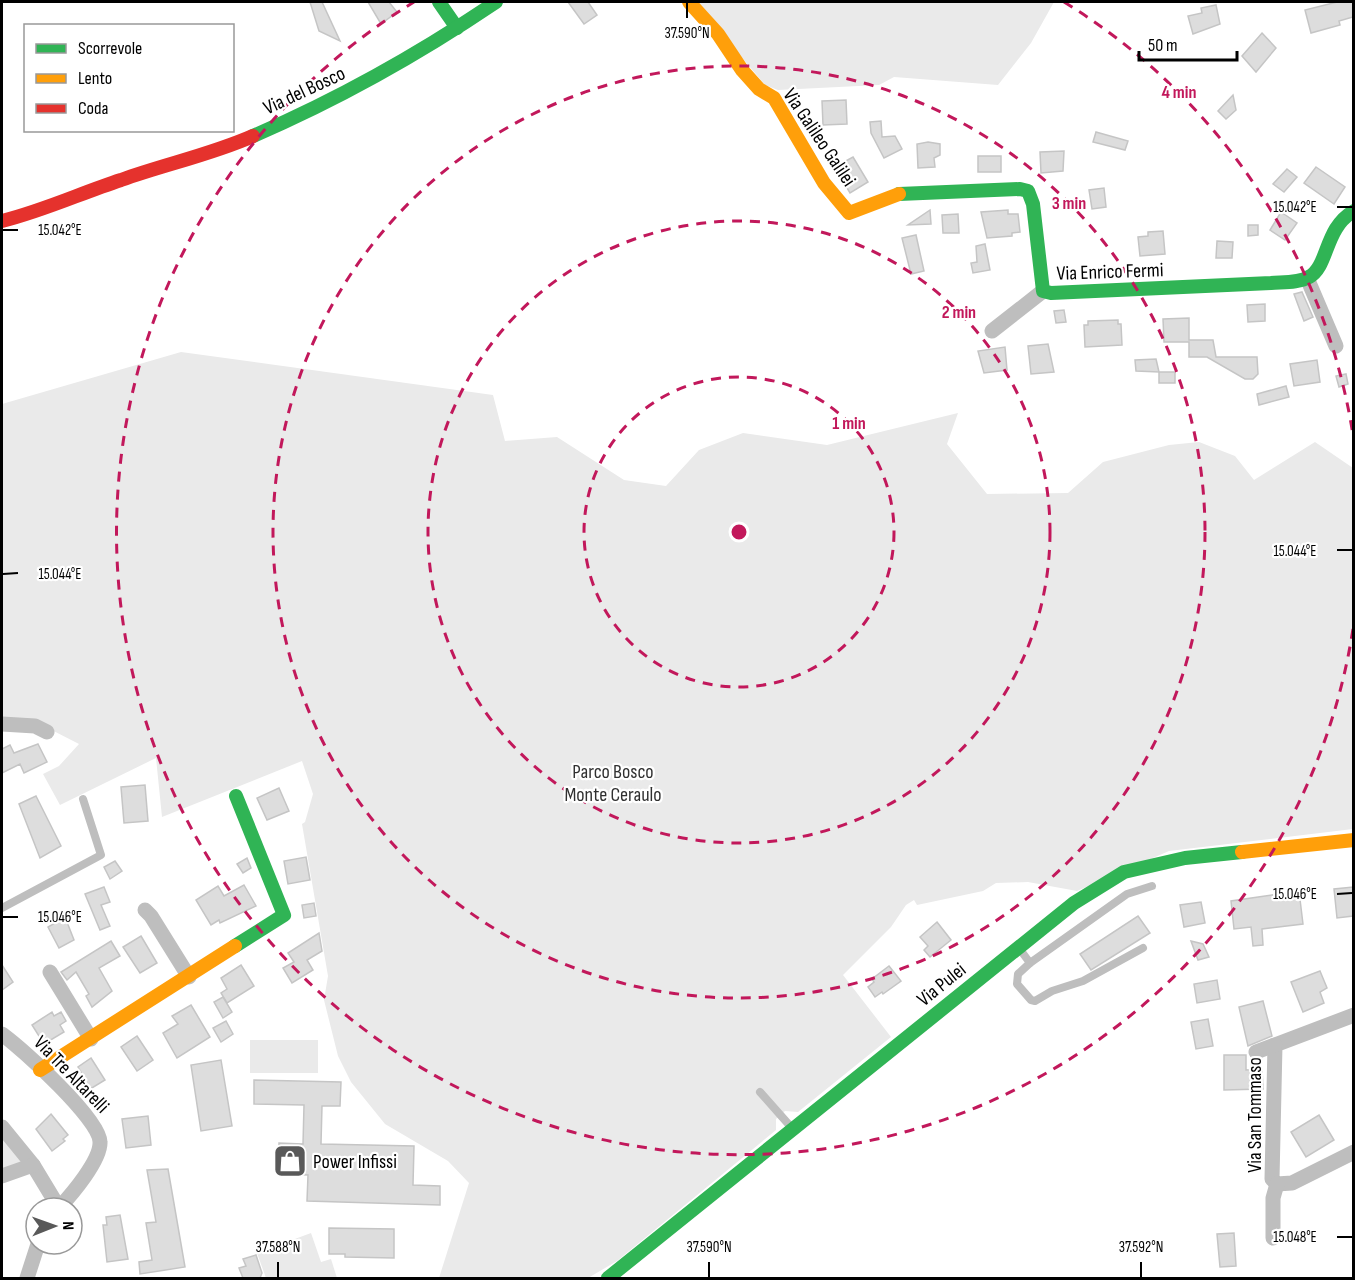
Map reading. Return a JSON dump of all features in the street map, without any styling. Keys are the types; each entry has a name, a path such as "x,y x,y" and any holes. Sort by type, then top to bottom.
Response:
{"street":[{"path":"439,2 458,28"},
{"name":"Via del Bosco","path":"2,221 47,208 245,139 353,89 458,28 496,2"},
{"name":"Via Galileo Galilei","path":"688,2 718,34 742,70 759,88 774,98 824,183 849,213"},
{"name":"Via Enrico Fermi","path":"849,213 899,194 1020,189 1028,191 1033,204 1043,291 1051,293 1252,284 1307,278"},
{"path":"1336,346 1307,278 1318,267 1334,226 1346,214 1353,211"},
{"path":"992,331 1043,291"},
{"path":"2,724 35,726 47,732"},
{"path":"40,1070 284,915 236,796"},
{"name":"Via Pulei","path":"608,1278 635,1259 792,1128 1018,947 1074,903 1124,872 1185,858 1353,840"},
{"path":"145,910 189,977"},
{"path":"50,972 91,1039"},
{"name":"Via San Tommaso","path":"1353,1015 1275,1046 1272,1179 1277,1184 1292,1183 1353,1152"},
{"name":"Via Tre Altarelli","path":"2,1034 93,1121 100,1142 98,1154 68,1196"},
{"path":"1257,1052 1275,1046"},
{"path":"2,1127 33,1165 52,1196"},
{"path":"2,1176 33,1165"},
{"path":"1273,1239 1274,1198 1277,1184"},
{"path":"27,1278 34,1256"}],"lane":[{"path":"2,908 101,855 83,799"},
{"path":"1143,948 1083,981 1052,991 1035,1001 1031,1000 1017,984 1018,974 1030,963 1127,894 1152,886"},
{"path":"1018,947 1030,963"},
{"path":"760,1092 792,1128"}],"green space":[{"path":"695,2 1054,2 1031,43 998,85 894,77 879,85 778,90 765,85"},
{"name":"Parco Bosco Monte Ceraulo","path":"181,352 493,395 505,441 557,437 624,480 666,486 699,450 743,433 827,445 958,413 947,444 987,494 1068,493 1103,462 1169,445 1199,442 1235,456 1254,480 1315,442 1353,468 1353,829 1169,851 1077,891 1028,882 996,883 983,891 917,905 914,900 906,905 891,927 843,975 891,1037 798,1112 785,1111 776,1119 776,1130 617,1261 588,1278 439,1278 469,1183 448,1161 385,1124 351,1082 338,1056 324,1000 328,976 302,824 305,822 313,794 302,761 162,817 156,758 60,805 43,774 59,766 79,744 36,722 2,717 2,404"},
{"path":"250,1040 318,1040 318,1073 250,1073"},
{"path":"2,1138 22,1160 19,1165 2,1171"},
{"path":"311,1233 321,1262 331,1259 337,1278 266,1278 257,1253"}],"building":[{"path":"310,2 322,2 340,41 319,31"},
{"path":"368,2 389,2 397,12 381,24"},
{"path":"568,2 588,2 597,15 584,24"},
{"path":"1337,2 1353,2 1353,17 1339,21 1340,25 1311,33 1305,10"},
{"path":"1216,5 1220,24 1193,34 1188,16 1202,13 1201,8"},
{"path":"1262,33 1276,48 1256,72 1242,56"},
{"path":"1233,95 1236,110 1226,119 1218,111"},
{"path":"846,100 847,124 823,125 822,101"},
{"path":"881,121 882,137 895,136 902,149 884,158 871,133 870,122"},
{"path":"1096,132 1128,141 1125,150 1093,142"},
{"path":"928,142 940,144 940,155 934,158 935,167 918,168 917,144"},
{"path":"1064,151 1063,171 1041,173 1040,152"},
{"path":"978,156 1001,156 1001,172 978,172"},
{"path":"853,157 868,182 850,193 837,171 845,167 842,163"},
{"path":"1316,167 1345,187 1334,204 1304,183"},
{"path":"1287,169 1297,177 1284,192 1273,184"},
{"path":"1104,188 1106,207 1092,209 1089,190"},
{"path":"930,210 931,224 908,225"},
{"path":"1008,210 1008,214 1018,214 1020,232 1012,233 1012,236 987,238 981,212"},
{"path":"1281,212 1297,223 1285,240 1270,230"},
{"path":"958,214 959,233 943,233 942,215"},
{"path":"1248,225 1258,225 1258,235 1248,236"},
{"path":"1163,231 1165,254 1140,256 1138,237 1148,236 1148,232"},
{"path":"916,235 924,271 911,274 902,238"},
{"path":"1217,241 1233,242 1232,258 1216,258"},
{"path":"985,244 990,270 973,273 971,263 977,262 976,246"},
{"path":"1302,292 1313,317 1304,321 1294,294"},
{"path":"1265,304 1265,321 1248,322 1247,305"},
{"path":"1064,310 1066,322 1056,323 1054,311"},
{"path":"1189,318 1189,340 1213,340 1216,357 1257,357 1258,374 1253,379 1245,379 1207,357 1189,357 1189,342 1164,342 1163,319"},
{"path":"1118,320 1118,324 1121,324 1122,345 1085,347 1084,325 1088,325 1088,321"},
{"path":"1048,344 1054,372 1031,374 1028,346"},
{"path":"1005,347 1007,370 984,373 978,351"},
{"path":"1156,359 1159,372 1136,371 1135,360"},
{"path":"1317,360 1320,382 1294,386 1290,364"},
{"path":"1159,372 1175,372 1175,383 1159,383"},
{"path":"1346,374 1348,384 1339,387 1336,376"},
{"path":"1286,386 1289,397 1259,405 1257,394"},
{"path":"38,744 47,762 24,773 20,764 2,773 2,749 10,745 14,753"},
{"path":"145,785 148,821 124,823 121,787"},
{"path":"279,788 289,811 267,820 257,798"},
{"path":"36,796 61,846 40,858 19,804"},
{"path":"306,857 310,880 288,884 284,861"},
{"path":"247,858 251,868 243,873 237,864"},
{"path":"115,861 122,871 110,879 104,867"},
{"path":"244,885 256,906 211,925 196,900 218,886 224,896"},
{"path":"104,887 110,902 101,905 110,926 100,930 85,894"},
{"path":"1353,887 1353,916 1337,918 1334,889"},
{"path":"1299,891 1303,924 1262,929 1263,945 1253,946 1251,927 1234,929 1231,901"},
{"path":"1201,902 1205,923 1184,927 1180,905"},
{"path":"314,903 316,916 304,918 302,905"},
{"path":"1138,916 1150,933 1091,970 1080,954"},
{"path":"65,917 74,940 59,948 48,927"},
{"path":"937,922 951,940 930,957 924,950 928,946 920,937"},
{"path":"319,933 322,951 307,960 313,970 292,983 283,968 294,962 288,953"},
{"path":"141,936 157,963 140,973 123,947"},
{"path":"111,941 120,956 99,968 112,991 92,1007 86,996 89,994 76,972 67,980 61,972"},
{"path":"1191,941 1203,944 1209,957 1198,960"},
{"path":"2,965 13,982 2,990"},
{"path":"241,965 254,986 227,1003 221,993 227,989 221,978"},
{"path":"889,966 901,981 875,997 868,987 874,982 872,979"},
{"path":"1320,971 1327,988 1320,992 1324,1003 1303,1012 1291,982"},
{"path":"1217,980 1220,999 1197,1003 1194,984"},
{"path":"223,997 232,1012 223,1018 214,1002"},
{"path":"1263,1001 1272,1036 1248,1046 1239,1007"},
{"path":"191,1005 210,1037 177,1058 163,1033 178,1024 172,1016"},
{"path":"52,1012 54,1016 61,1012 66,1021 60,1025 64,1032 44,1044 32,1025"},
{"path":"1208,1019 1213,1046 1196,1049 1191,1022"},
{"path":"226,1021 233,1034 221,1042 213,1028"},
{"path":"137,1036 153,1060 137,1071 121,1047"},
{"path":"1224,1055 1246,1055 1246,1070 1262,1069 1263,1089 1224,1090"},
{"path":"91,1058 105,1080 87,1091 78,1076 82,1074 78,1067"},
{"path":"221,1060 232,1126 201,1131 191,1065"},
{"path":"254,1080 341,1082 340,1106 322,1106 321,1144 414,1146 413,1185 440,1186 440,1205 307,1201 308,1175 279,1174 279,1143 303,1144 304,1105 254,1104"},
{"path":"51,1114 68,1135 63,1139 65,1141 52,1151 36,1129"},
{"path":"1319,1115 1334,1140 1306,1157 1291,1132"},
{"path":"148,1116 151,1145 126,1148 122,1119"},
{"path":"168,1169 185,1267 140,1274 139,1262 152,1260 146,1223 156,1222 147,1170"},
{"path":"120,1215 128,1259 107,1262 103,1225 107,1225 106,1217"},
{"path":"329,1228 394,1229 394,1258 345,1257 345,1254 329,1254"},
{"path":"1234,1233 1236,1266 1220,1267 1217,1234"},
{"path":"256,1255 262,1273 260,1278 243,1278 239,1268 246,1266 243,1259"}],"traffic: fast":[{"path":"439,2 457,28"},
{"path":"253,136 378,75 438,40 496,2"},
{"path":"899,194 1020,189 1028,191 1033,204 1043,291 1051,293 1301,280 1315,272 1337,227 1354,211"},
{"path":"235,946 284,915 236,796"},
{"path":"608,1278 1074,903 1124,872 1185,858 1242,852"}],"traffic: slow":[{"path":"689,2 718,34 742,70 759,89 774,98 824,183 849,213 899,194"},
{"path":"1242,852 1354,840"},
{"path":"40,1070 235,946"}],"traffic: jam":[{"path":"2,221 253,136"}],"place":[{"name":"Power Infissi","path":"290,1161"}]}
